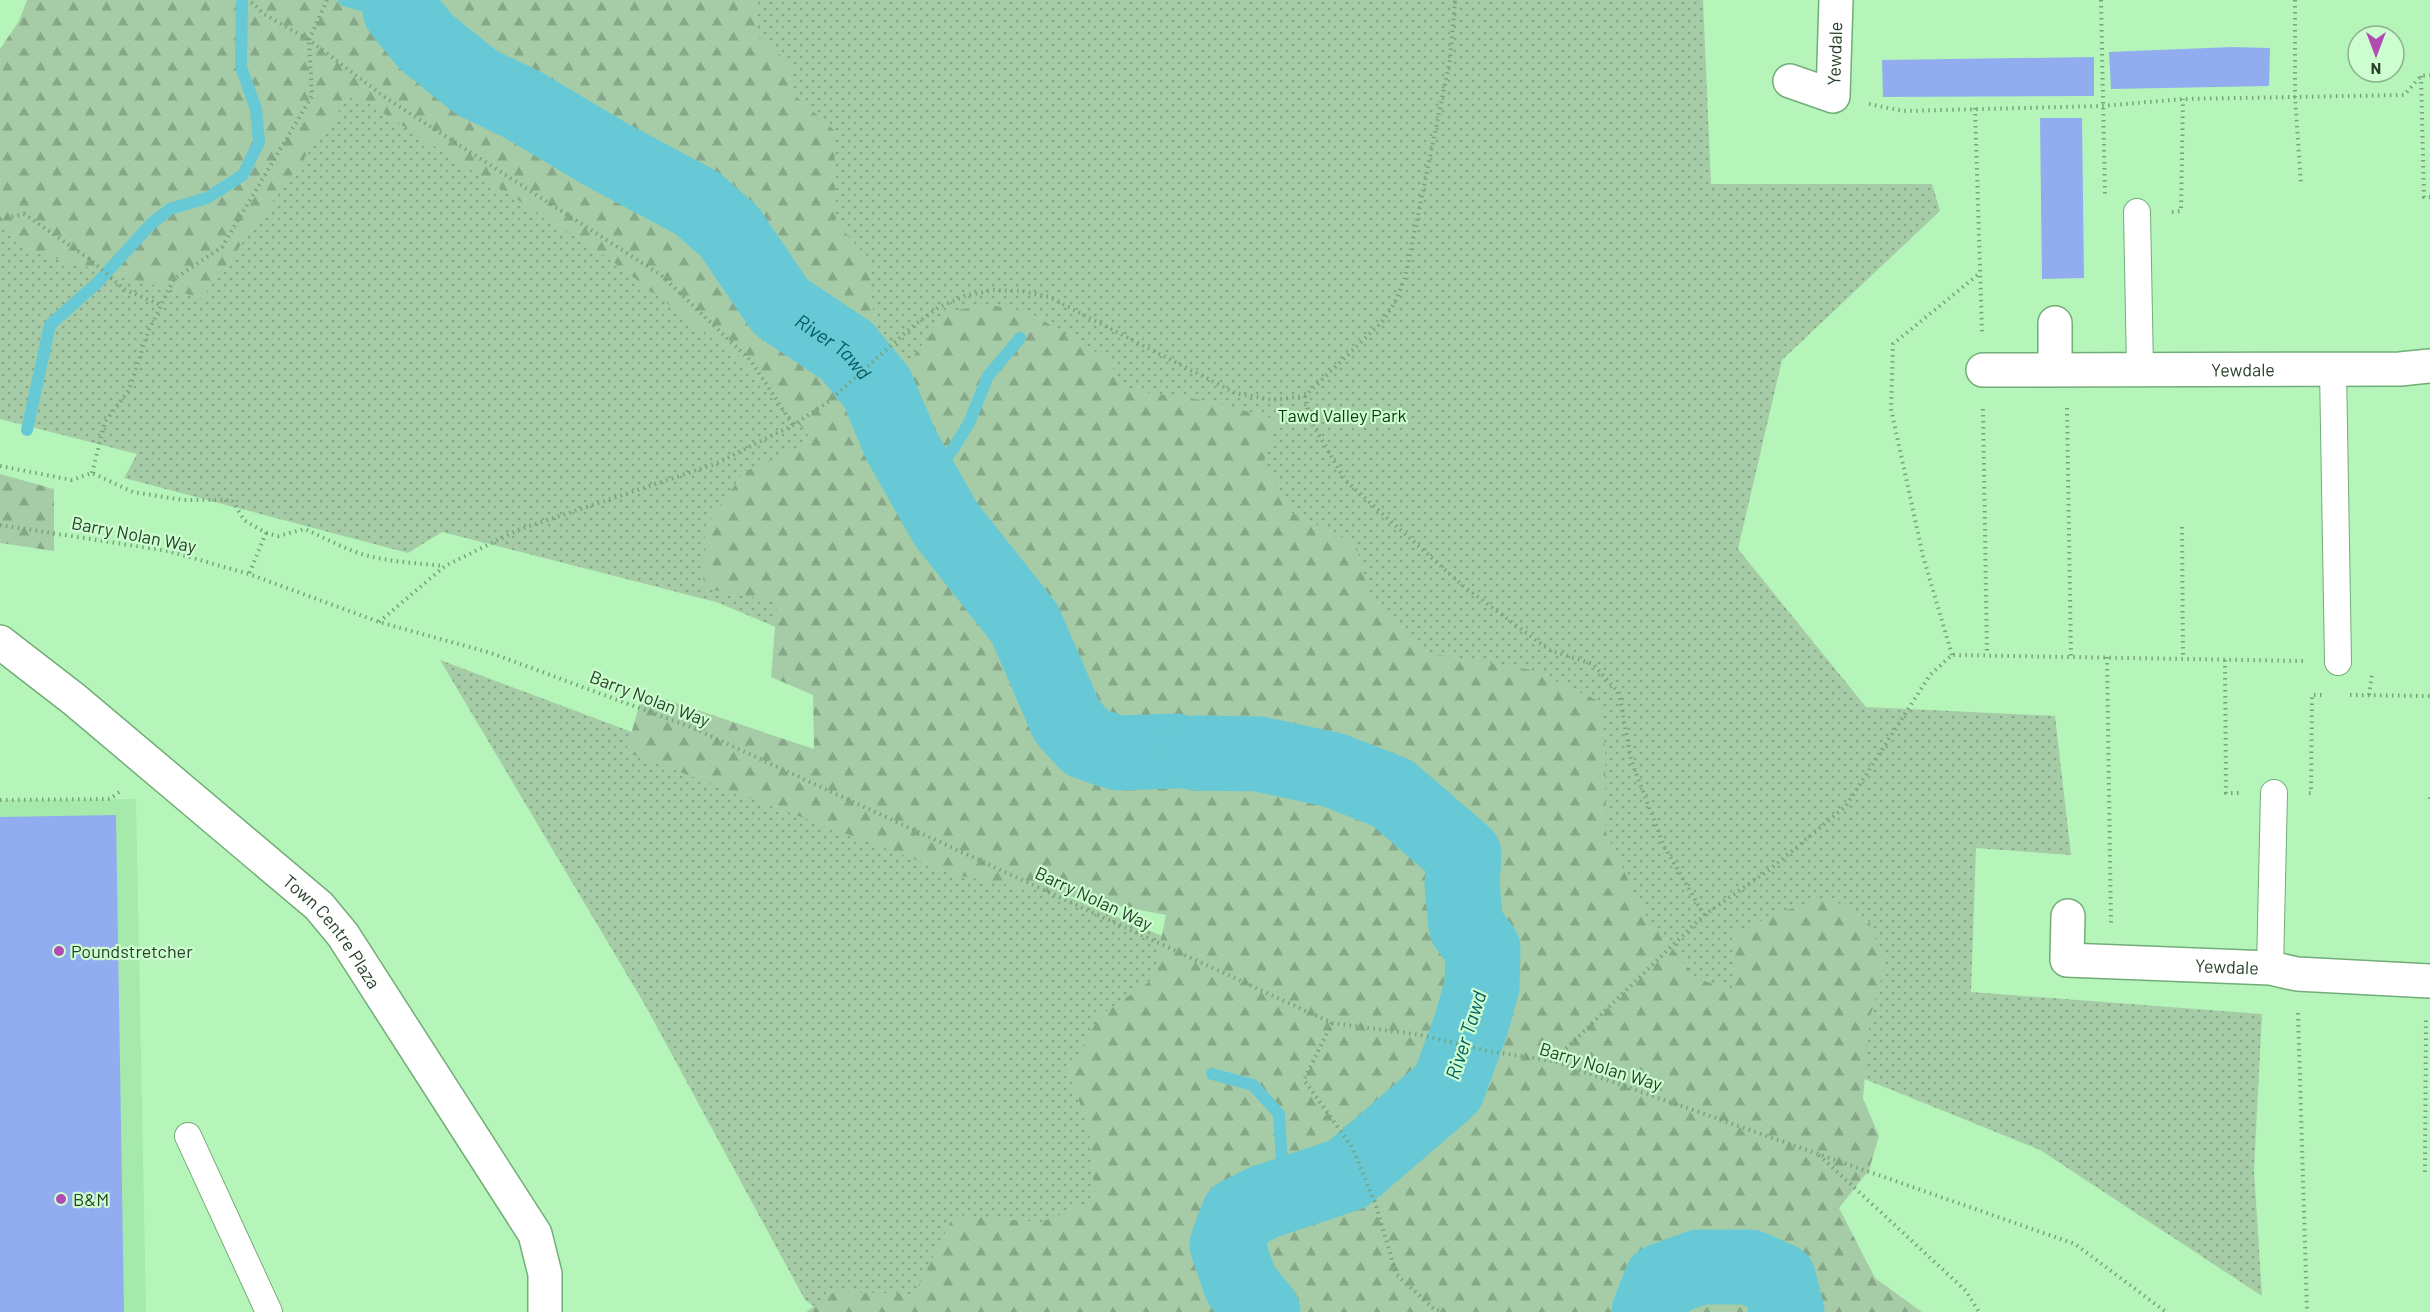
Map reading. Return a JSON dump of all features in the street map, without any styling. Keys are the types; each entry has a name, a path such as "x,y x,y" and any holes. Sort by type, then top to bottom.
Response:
{"street":[{"name":"Yewdale","path":"1790,81 1833,96 1836,0"},
{"path":"2055,323 2060,369"},
{"name":"Yewdale","path":"1983,370 2400,369 2430,366"},
{"name":"Town Centre Plaza","path":"1,645 153,766 319,906 343,934 535,1234 545,1274 545,1312"},
{"name":"Yewdale","path":"2068,916 2067,960 2428,981"}],"lane":[{"path":"2137,212 2140,369"},
{"path":"2333,369 2338,662"},
{"path":"2274,792 2284,971"},
{"path":"188,1136 269,1312"}],"path":[{"path":"249,0 264,14 309,40 386,98 661,275 751,361 793,425"},
{"path":"92,473 105,422 129,390 148,332 174,279 222,247 312,96 309,40 327,0"},
{"path":"379,622 444,566 518,530 716,464 793,425 828,402 912,327 939,307 965,296 992,290 1022,291 1049,297 1235,393 1272,400 1305,396 1382,322 1395,302 1405,278 1450,60 1455,0"},
{"path":"2101,0 2106,214 2181,212 2183,99"},
{"path":"2295,0 2295,97 2301,184"},
{"path":"1833,96 1903,111 2102,106 2183,99 2404,95 2421,76 2430,75"},
{"path":"2421,76 2424,197 2430,197"},
{"path":"0,219 24,214 91,260 124,289 161,304"},
{"path":"1952,655 1923,556 1891,409 1893,344 1981,272"},
{"path":"2060,369 2071,657"},
{"path":"1305,396 1310,420 1345,480 1462,585 1550,650 1593,664 1619,693 1635,771 1664,846 1704,915"},
{"path":"0,466 72,480 92,473 133,492 183,500 232,500 244,520 266,533 278,536 305,529 365,555 444,566"},
{"name":"Barry Nolan Way","path":"0,525 168,551 249,574 379,622 491,653 693,728 1332,1023 1421,1035 1488,1051 1553,1061 1816,1152 2075,1244 2166,1312"},
{"path":"2182,527 2183,659"},
{"path":"249,574 266,533"},
{"path":"1553,1061 1704,915 1770,870 1846,806 1930,675 1952,655 2373,662 2369,695"},
{"path":"2107,657 2112,961"},
{"path":"2225,660 2226,792 2311,792 2312,695 2335,695"},
{"path":"2346,695 2430,696"},
{"path":"0,800 110,799 153,766"},
{"path":"2430,794 2430,799"},
{"path":"2284,971 2307,1312"},
{"path":"2425,1172 2428,981"},
{"path":"1332,1023 1304,1080 1352,1147 1376,1202 1396,1274 1435,1310 1448,1312"},
{"path":"1816,1152 1966,1291 1979,1312"}],"shaded area":[{"path":"136,799 146,1312 0,1312 0,800"}],"green space":[{"path":"27,0 758,0 756,36 790,63 792,93 834,130 836,222 868,258 878,358 903,369 949,311 992,305 1032,314 1109,360 1123,389 1208,401 1278,420 1264,461 1292,513 1356,544 1371,599 1429,653 1531,670 1601,702 1605,750 1606,833 1644,913 1697,979 1732,989 1736,959 1731,934 1781,912 1828,897 1869,921 1885,966 1870,1017 1863,1098 1879,1136 1869,1170 1839,1208 1875,1278 1922,1312 806,1312 834,1292 914,1294 954,1215 1041,1222 1095,1201 1089,1131 1069,1070 1100,1016 1153,979 1166,915 957,875 626,752 643,692 814,749 813,695 771,677 777,602 703,588 705,527 744,472 813,440 745,363 608,258 352,93 202,298 24,250 0,216 0,49 19,21"},
{"name":"Tawd Valley Park","path":"137,0 1703,0 1711,184 1932,184 1940,211 1782,360 1738,549 1866,707 2055,716 2071,855 1976,848 1971,992 2262,1014 2254,1170 2262,1296 2040,1150 1575,962 716,602 442,532 408,553 124,478 137,454 0,419 0,197"},
{"path":"0,474 54,489 54,551 0,543"},
{"path":"440,660 1024,879 1557,1098 1907,1312 822,1312 805,1300 645,1005"}],"building":[{"path":"2232,47 2270,48 2269,86 2111,89 2109,52"},
{"path":"2094,57 2094,96 1883,97 1882,60"},
{"path":"2040,118 2082,118 2084,278 2042,279"},
{"path":"116,815 124,1312 0,1312 0,817"}],"waterway":[{"path":"27,430 50,325 97,283 151,224 170,209 207,198 243,175 259,142 256,109 241,67 242,0"},
{"path":"344,0 400,10"},
{"name":"River Tawd","path":"400,10 426,42 477,83 523,105 607,155 697,203 729,231 781,307 847,351 877,388 901,445 946,524 1025,624 1067,721 1086,742 1118,753 1176,751"},
{"path":"924,484 953,449 969,423 988,376 1020,338"},
{"name":"River Tawd","path":"1196,753 1259,754 1333,770 1392,793 1464,855 1462,884 1466,926 1483,949 1482,986 1471,1025 1448,1088 1348,1174 1264,1202 1238,1215 1227,1245 1241,1285 1263,1312"},
{"path":"1212,1074 1253,1085 1279,1114 1284,1196"},
{"name":"River Tawd","path":"1649,1312 1661,1281 1699,1267 1750,1267 1779,1280 1787,1312"}],"place":[{"name":"Poundstretcher","path":"59,951"},
{"name":"B&M","path":"61,1199"}]}
